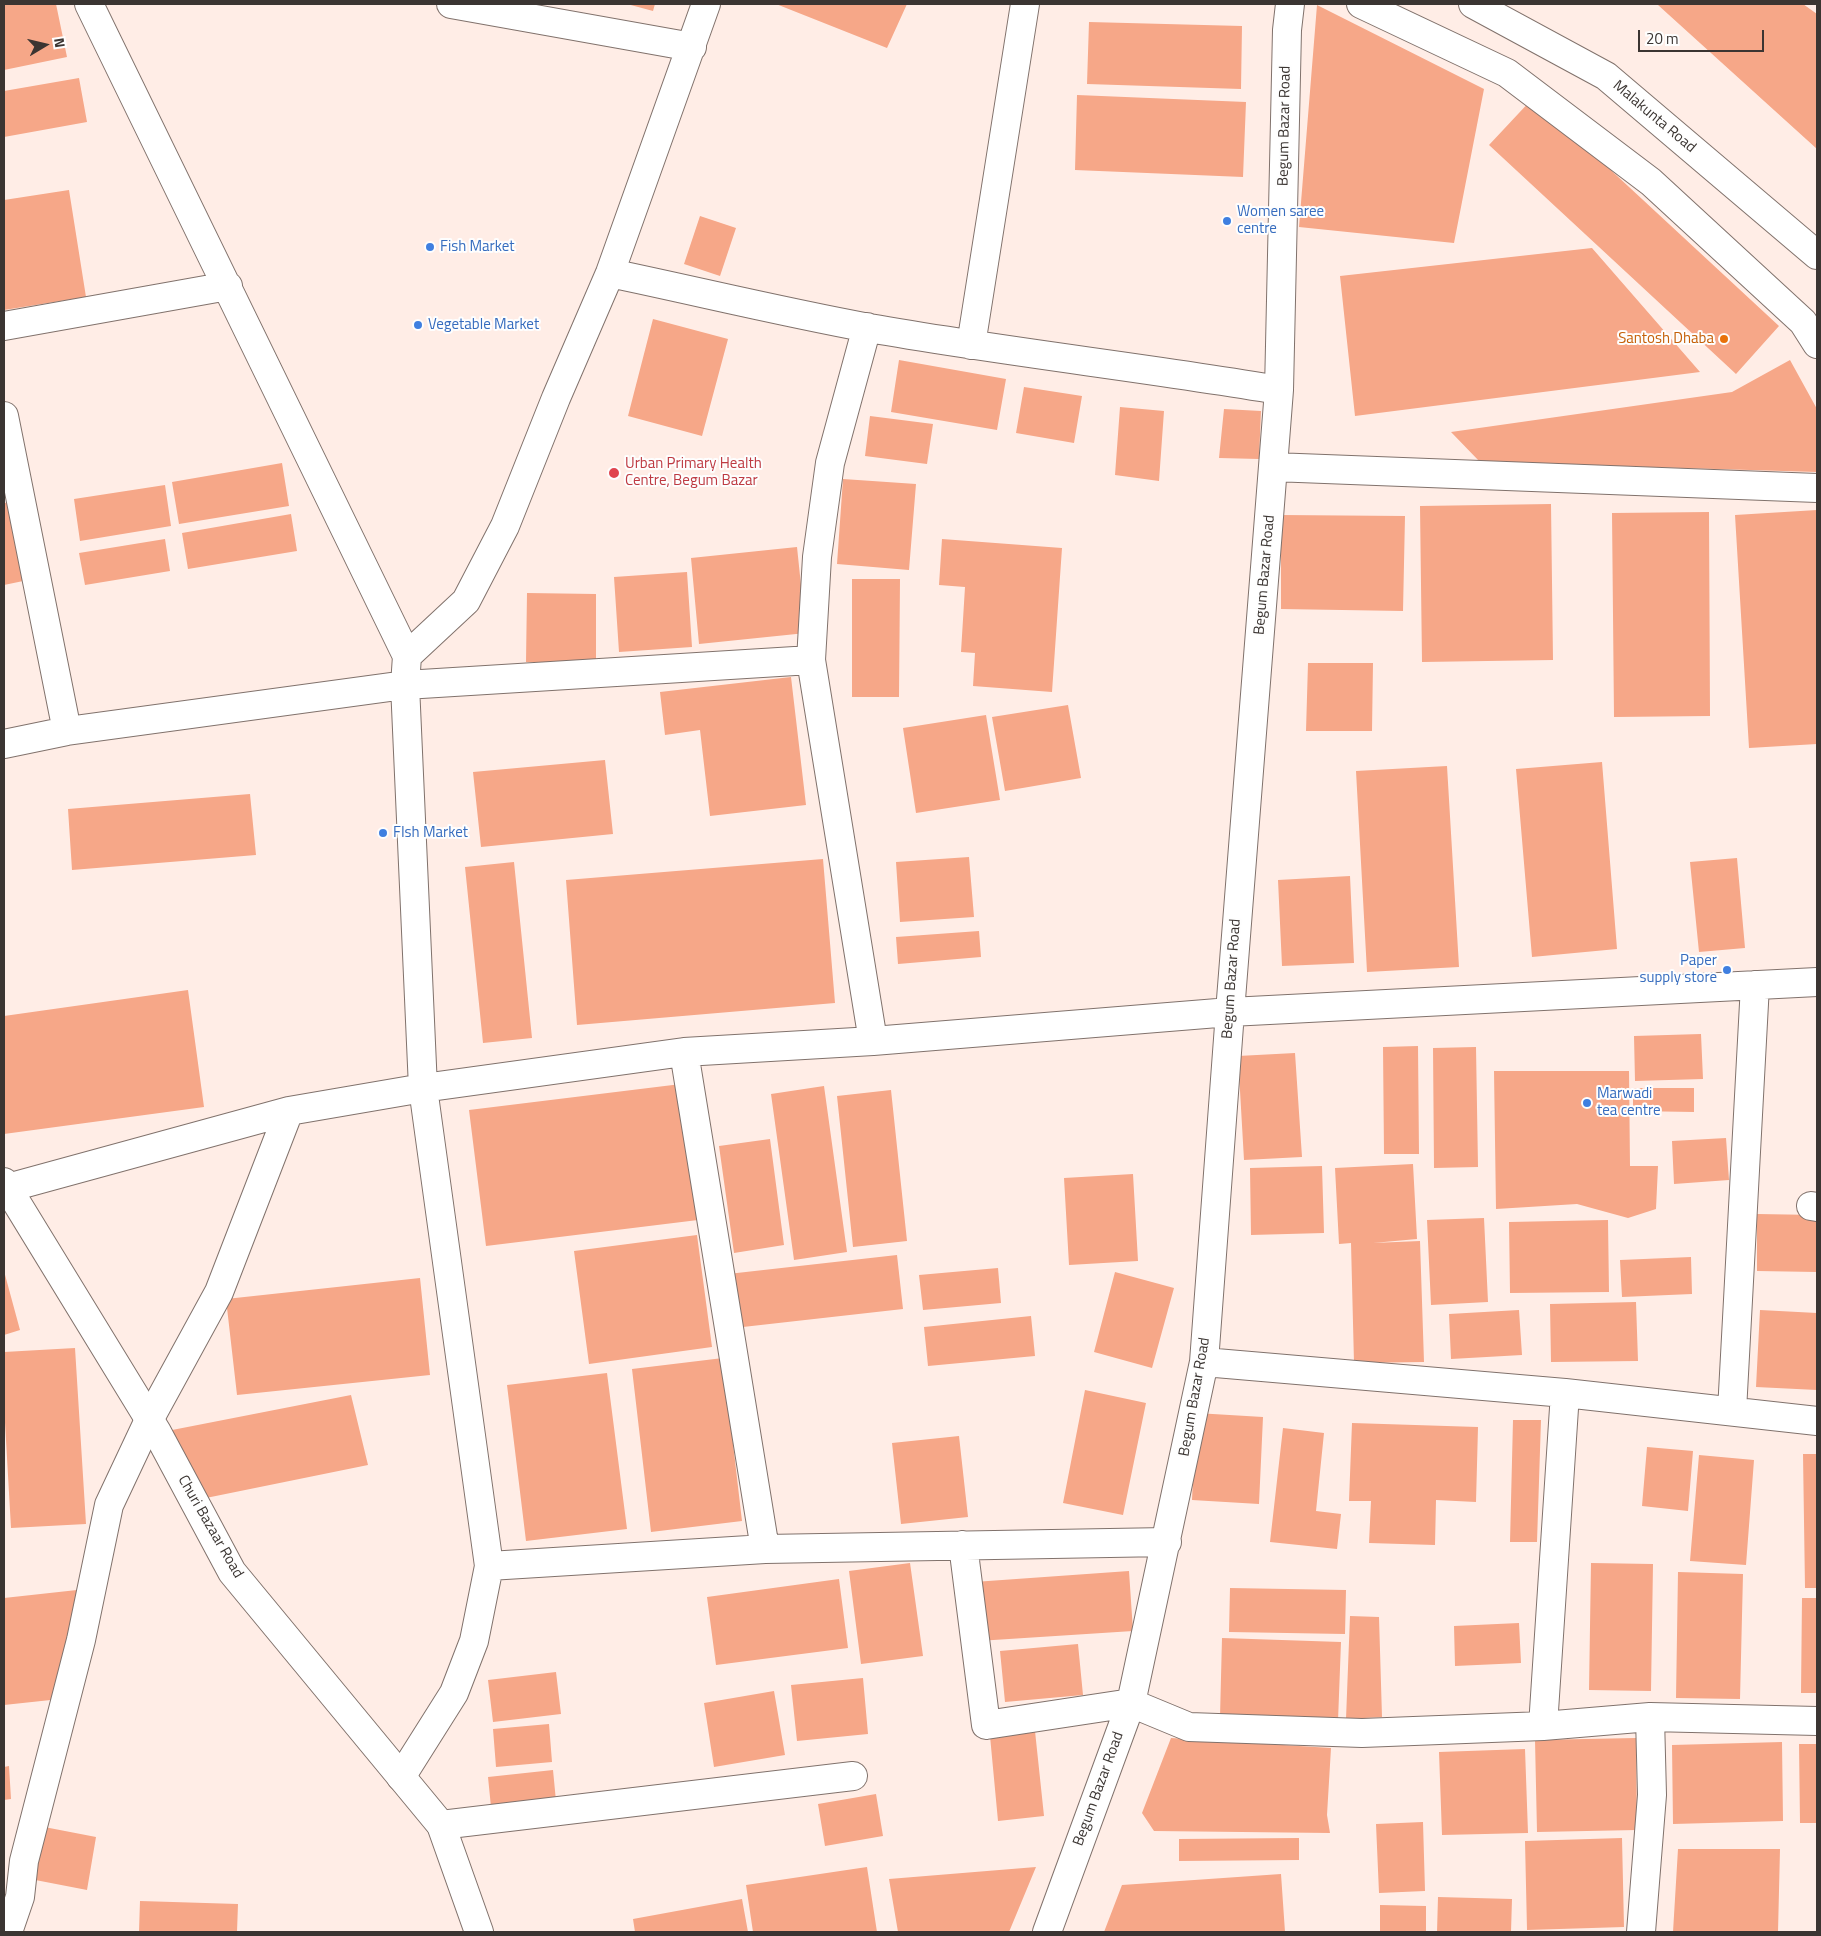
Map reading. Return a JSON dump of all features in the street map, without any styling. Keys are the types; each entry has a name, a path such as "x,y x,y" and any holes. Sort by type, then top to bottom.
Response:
{"street":[{"path":"89,4 407,656 405,685 423,1088 489,1566 474,1640 454,1692 401,1777"},
{"path":"451,4 692,47"},
{"path":"407,656 466,601 501,534 556,398 610,273 706,4"},
{"path":"971,345 1025,4"},
{"name":"Begum Bazar Road","path":"1047,1932 1131,1703 1204,1362 1279,390 1287,30 1290,4"},
{"path":"1361,4 1507,73 1651,182 1803,322 1817,344"},
{"name":"Malakunta Road","path":"1473,4 1606,76 1817,255"},
{"path":"610,273 867,327 971,345 1196,376 1279,390"},
{"path":"4,326 228,286"},
{"path":"867,327 830,463 817,557 811,660 873,1041"},
{"path":"4,416 11,491 67,731"},
{"path":"1273,467 1817,488"},
{"path":"4,744 67,731 405,685 811,660"},
{"path":"5,1187 289,1112 423,1088 684,1052 873,1041 1230,1012 1817,982"},
{"path":"1732,1411 1755,985"},
{"path":"684,1052 765,1549"},
{"path":"8,1932 12,1895 24,1861 81,1640 109,1505 149,1420 219,1292 289,1112"},
{"name":"Churi Bazaar Road","path":"5,1187 149,1420 232,1572 441,1825 479,1932"},
{"path":"1204,1362 1565,1393 1817,1421"},
{"path":"1543,1726 1565,1393"},
{"path":"489,1566 765,1549 1167,1542"},
{"path":"963,1546 986,1725 1131,1703 1190,1727 1362,1733 1543,1726 1650,1718 1817,1721"},
{"path":"1641,1932 1652,1795 1650,1718"},
{"path":"441,1825 853,1776"}],"building":[{"path":"4,4 56,4 67,57 4,70"},
{"path":"627,4 655,4 653,11"},
{"path":"776,4 907,4 887,48"},
{"path":"1803,4 1817,14 1817,149 1658,5"},
{"path":"1317,5 1484,89 1454,243 1299,227"},
{"path":"1089,22 1242,26 1241,89 1087,84"},
{"path":"79,78 87,122 4,137 4,91"},
{"path":"1077,95 1246,102 1243,177 1075,170"},
{"path":"1533,98 1779,326 1736,374 1489,145"},
{"path":"69,190 86,297 4,310 4,200"},
{"path":"700,216 736,228 720,276 684,264"},
{"path":"1592,248 1700,372 1355,416 1340,276"},
{"path":"653,319 728,339 702,436 628,416"},
{"path":"899,360 1006,379 997,430 891,412"},
{"path":"1790,360 1817,409 1817,472 1480,462 1451,432 1732,392"},
{"path":"1024,387 1082,396 1074,443 1016,433"},
{"path":"1120,407 1164,411 1159,481 1115,475"},
{"path":"1224,409 1261,411 1259,459 1219,458"},
{"path":"870,416 933,424 927,464 865,456"},
{"path":"282,463 289,506 179,524 172,482"},
{"path":"843,479 916,484 909,570 837,564"},
{"path":"165,485 171,526 80,541 74,499"},
{"path":"11,502 28,580 4,585 4,503"},
{"path":"1551,504 1553,660 1422,662 1420,506"},
{"path":"1817,510 1817,744 1749,748 1735,515"},
{"path":"1709,512 1710,716 1614,717 1612,513"},
{"path":"291,514 297,551 188,569 182,533"},
{"path":"1281,515 1405,516 1403,611 1281,609"},
{"path":"165,539 170,571 85,585 79,553"},
{"path":"942,539 1062,548 1052,692 973,686 975,653 961,652 965,587 939,585"},
{"path":"797,547 806,633 699,644 691,558"},
{"path":"687,572 692,647 619,652 614,577"},
{"path":"852,579 900,579 899,697 852,697"},
{"path":"527,593 596,594 596,663 526,662"},
{"path":"1308,663 1373,663 1372,731 1306,731"},
{"path":"791,677 806,805 710,816 700,730 665,735 660,692"},
{"path":"1068,705 1081,778 1005,791 992,717"},
{"path":"986,715 1000,800 916,813 903,728"},
{"path":"605,760 613,834 481,847 473,772"},
{"path":"1602,762 1617,949 1532,957 1516,769"},
{"path":"1447,766 1459,967 1367,972 1356,771"},
{"path":"250,794 256,855 72,870 68,809"},
{"path":"969,857 974,917 900,922 896,862"},
{"path":"1737,858 1745,948 1699,952 1690,862"},
{"path":"823,859 835,1003 577,1025 566,880"},
{"path":"514,862 532,1038 483,1043 465,867"},
{"path":"1350,876 1354,963 1282,966 1278,880"},
{"path":"979,931 981,957 898,964 896,937"},
{"path":"188,990 204,1107 4,1134 4,1016"},
{"path":"1701,1034 1703,1079 1635,1081 1634,1036"},
{"path":"1418,1046 1419,1154 1384,1154 1383,1047"},
{"path":"1476,1047 1478,1167 1434,1168 1433,1048"},
{"path":"1295,1053 1302,1157 1244,1160 1238,1056"},
{"path":"1494,1071 1629,1071 1630,1166 1658,1166 1656,1209 1628,1218 1577,1204 1496,1209"},
{"path":"681,1084 698,1220 486,1246 469,1110"},
{"path":"824,1086 847,1252 794,1260 771,1094"},
{"path":"1633,1088 1694,1088 1694,1112 1633,1111"},
{"path":"891,1090 907,1241 853,1247 837,1096"},
{"path":"1726,1138 1729,1180 1674,1184 1672,1141"},
{"path":"770,1139 784,1245 734,1253 719,1146"},
{"path":"1413,1164 1417,1239 1373,1243 1420,1241 1424,1362 1354,1363 1351,1243 1339,1244 1335,1168"},
{"path":"1322,1166 1324,1233 1251,1235 1250,1168"},
{"path":"1133,1174 1138,1261 1069,1265 1064,1178"},
{"path":"1757,1214 1817,1215 1817,1272 1757,1271"},
{"path":"1484,1218 1488,1302 1431,1305 1427,1220"},
{"path":"1608,1220 1609,1292 1510,1293 1509,1222"},
{"path":"697,1235 712,1347 589,1364 574,1251"},
{"path":"897,1255 903,1309 734,1328 728,1274"},
{"path":"1691,1257 1692,1294 1622,1297 1620,1260"},
{"path":"998,1268 1001,1303 923,1310 919,1275"},
{"path":"4,1271 20,1330 4,1335"},
{"path":"1115,1272 1174,1288 1152,1368 1094,1352"},
{"path":"420,1278 430,1375 237,1395 226,1299"},
{"path":"1636,1302 1638,1361 1551,1362 1550,1304"},
{"path":"1519,1310 1522,1355 1451,1359 1449,1314"},
{"path":"1760,1310 1817,1313 1817,1390 1756,1387"},
{"path":"1031,1316 1035,1356 928,1366 924,1327"},
{"path":"75,1348 86,1524 11,1528 4,1405 4,1352"},
{"path":"723,1358 742,1521 651,1532 632,1369"},
{"path":"607,1373 627,1529 526,1541 507,1385"},
{"path":"1085,1390 1146,1403 1123,1515 1063,1503"},
{"path":"351,1395 368,1465 201,1499 167,1431"},
{"path":"1196,1413 1263,1417 1259,1504 1192,1500"},
{"path":"1513,1420 1541,1420 1537,1542 1510,1542"},
{"path":"1352,1423 1478,1427 1476,1502 1436,1500 1435,1545 1369,1543 1371,1501 1349,1501"},
{"path":"1283,1428 1324,1433 1316,1511 1341,1514 1337,1549 1270,1542"},
{"path":"959,1436 968,1517 901,1524 892,1443"},
{"path":"1647,1447 1693,1451 1688,1511 1642,1506"},
{"path":"1803,1454 1817,1454 1817,1588 1805,1588"},
{"path":"1699,1455 1754,1460 1746,1565 1690,1561"},
{"path":"910,1563 923,1656 861,1664 849,1571"},
{"path":"1591,1563 1653,1564 1651,1691 1589,1690"},
{"path":"1129,1571 1133,1631 978,1641 974,1582"},
{"path":"1678,1572 1743,1574 1740,1699 1676,1698"},
{"path":"839,1579 848,1648 716,1665 707,1597"},
{"path":"1230,1588 1346,1590 1345,1634 1229,1632"},
{"path":"77,1590 60,1699 4,1705 4,1598"},
{"path":"1802,1598 1817,1598 1817,1693 1801,1693"},
{"path":"1350,1616 1379,1617 1382,1717 1346,1719"},
{"path":"1519,1623 1521,1663 1455,1666 1454,1626"},
{"path":"1222,1638 1341,1642 1338,1721 1220,1717"},
{"path":"1078,1644 1083,1695 1005,1702 1000,1651"},
{"path":"556,1672 561,1714 493,1722 488,1680"},
{"path":"863,1678 868,1734 797,1741 791,1685"},
{"path":"774,1691 785,1755 714,1767 704,1703"},
{"path":"549,1724 552,1762 496,1767 493,1729"},
{"path":"1035,1731 1044,1816 998,1821 990,1736"},
{"path":"1171,1738 1331,1748 1327,1815 1330,1833 1154,1831 1142,1813"},
{"path":"1636,1738 1637,1830 1537,1832 1535,1740"},
{"path":"1782,1742 1783,1821 1673,1824 1672,1745"},
{"path":"1799,1744 1817,1744 1817,1823 1800,1823"},
{"path":"1525,1749 1528,1833 1442,1835 1439,1752"},
{"path":"9,1766 11,1799 4,1800 4,1767"},
{"path":"553,1770 556,1801 491,1807 488,1777"},
{"path":"876,1794 883,1836 825,1846 818,1804"},
{"path":"1423,1822 1425,1891 1379,1893 1376,1824"},
{"path":"34,1825 96,1837 87,1890 25,1878"},
{"path":"1299,1838 1299,1860 1179,1861 1179,1839"},
{"path":"1622,1838 1624,1927 1527,1930 1525,1841"},
{"path":"1678,1849 1780,1849 1778,1932 1673,1932"},
{"path":"867,1867 877,1932 753,1932 746,1885"},
{"path":"1036,1867 1009,1932 898,1932 889,1879"},
{"path":"1281,1874 1285,1932 1104,1932 1122,1885"},
{"path":"1438,1897 1512,1899 1511,1932 1437,1932"},
{"path":"742,1899 748,1932 635,1932 633,1919"},
{"path":"140,1901 238,1904 237,1932 139,1932"},
{"path":"1380,1905 1426,1906 1426,1932 1380,1932"}],"place":[{"name":"Women saree centre","path":"1227,221"},
{"name":"Fish Market","path":"430,247"},
{"name":"Vegetable Market","path":"418,325"},
{"name":"Santosh Dhaba","path":"1724,339"},
{"name":"Urban Primary Health Centre, Begum Bazar","path":"614,473"},
{"name":"FIsh Market","path":"383,833"},
{"name":"Paper supply store","path":"1727,970"},
{"name":"Marwadi tea centre","path":"1587,1103"}]}
